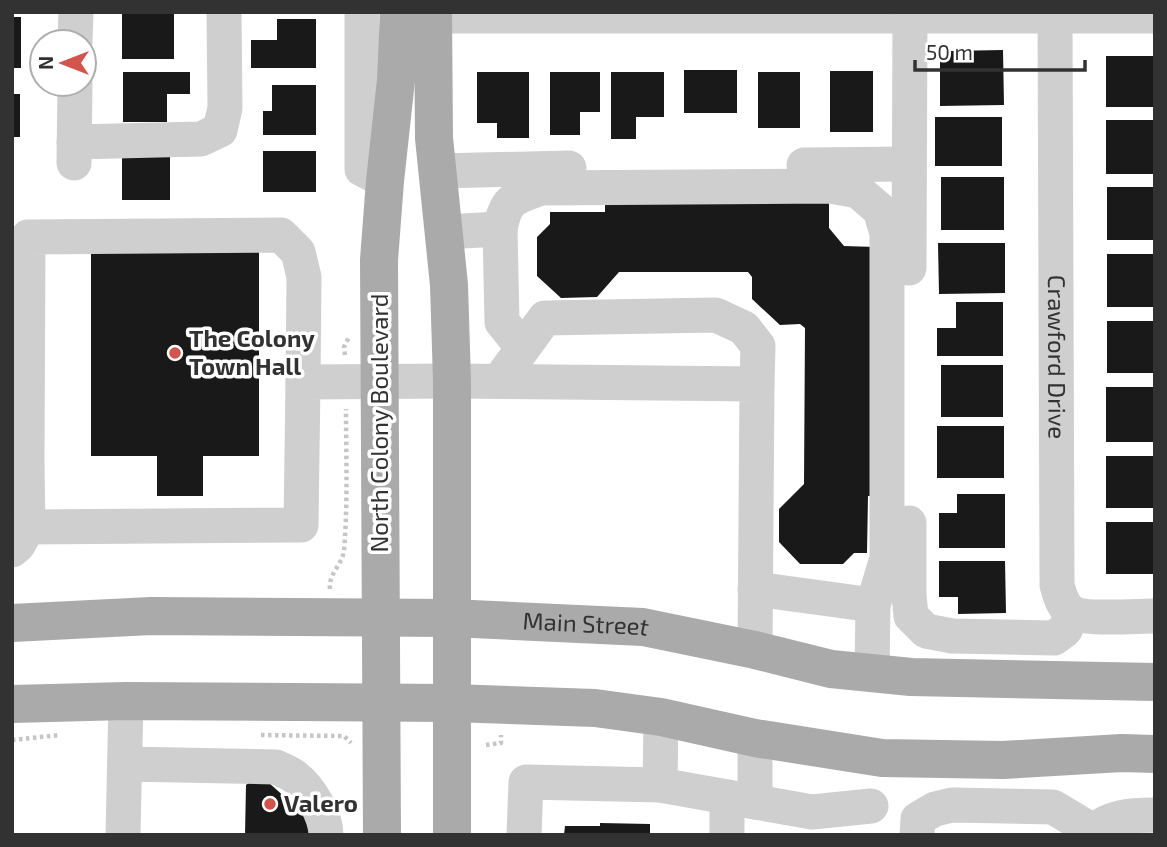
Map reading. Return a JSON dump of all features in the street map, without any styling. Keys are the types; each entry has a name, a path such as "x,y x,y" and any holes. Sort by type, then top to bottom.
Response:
{"main road":[{"name":"North Colony Boulevard","path":"382,835 379,260 396,80 434,14"},
{"path":"434,14 434,138 449,285 452,381 452,835"},
{"name":"Main Street","path":"12,623 151,616 451,618 643,627 831,669 911,677 1155,682"},
{"path":"12,704 126,701 452,703 595,708 661,717 755,738 882,758 1003,760 1122,753 1155,754"}],"street":[{"path":"75,98 74,152 201,139 220,130 226,108 224,12"},
{"path":"362,12 362,169 385,181"},
{"path":"434,14 1155,16"},
{"path":"910,14 911,616 926,631 952,636 1054,638 1065,630 1073,613 1088,616 1155,616"},
{"name":"Crawford Drive","path":"1055,14 1057,585 1062,601 1073,613"},
{"path":"437,171 909,164"},
{"path":"523,348 502,322 500,229 503,212 515,198 541,188 831,186 858,191 880,210 887,233 887,558 873,605 872,673"},
{"path":"444,232 500,229"},
{"path":"281,235 298,252 304,277 303,382 301,525 20,538 28,237 281,235"},
{"path":"499,382 545,318 716,315 744,328 758,346 755,650"},
{"path":"303,382 757,384"},
{"path":"755,589 873,605"},
{"path":"123,835 126,701"},
{"path":"660,785 661,717"},
{"path":"727,835 741,800 755,738"},
{"path":"125,765 276,767 296,778 312,795 326,827 326,835"},
{"path":"524,835 526,782 660,785 812,812 871,807"},
{"path":"918,835 918,819 935,809 952,805 1052,807 1092,833 1113,820 1133,815 1155,815"}],"path":[{"path":"486,745 501,744 501,730"}],"building":[{"path":"122,12 174,12 174,59 122,59"},
{"path":"12,17 21,17 21,68 12,68"},
{"path":"277,19 316,19 316,68 251,68 251,40 277,40"},
{"path":"1003,50 1004,105 940,106 940,57 950,57 950,51"},
{"path":"1106,56 1155,56 1155,107 1106,107"},
{"path":"684,70 737,70 737,113 684,113"},
{"path":"830,71 873,71 873,132 830,132"},
{"path":"123,72 190,72 190,94 167,94 167,122 123,122"},
{"path":"477,72 529,72 529,138 497,138 497,123 477,123"},
{"path":"550,72 600,72 600,112 580,112 580,135 550,135"},
{"path":"611,72 664,72 664,117 636,117 636,139 611,139"},
{"path":"758,72 800,72 800,128 758,128"},
{"path":"272,85 316,85 316,135 263,135 263,111 272,111"},
{"path":"12,94 20,94 20,137 12,137"},
{"path":"935,117 1002,117 1002,166 935,166"},
{"path":"1106,120 1155,120 1155,174 1106,174"},
{"path":"122,151 170,151 170,200 122,200"},
{"path":"263,151 316,151 316,192 263,192"},
{"path":"941,177 1004,177 1004,230 941,230"},
{"path":"1107,187 1155,187 1155,240 1107,240"},
{"path":"829,198 829,228 844,246 876,247 878,496 868,496 867,553 854,553 843,564 800,564 779,542 779,509 804,484 805,328 800,324 780,325 752,299 752,277 748,272 619,272 597,297 561,298 537,276 537,237 550,224 550,212 605,212 605,199"},
{"path":"938,243 1005,243 1005,293 939,294"},
{"name":"The Colony Town Hall","path":"91,251 259,251 259,456 203,456 203,496 157,496 157,456 91,456"},
{"path":"1107,254 1155,254 1155,307 1107,307"},
{"path":"956,302 1003,302 1003,356 937,356 937,328 956,328"},
{"path":"1107,321 1155,321 1155,373 1107,373"},
{"path":"941,365 1003,365 1003,417 941,417"},
{"path":"1106,387 1155,387 1155,442 1106,442"},
{"path":"937,426 1004,426 1004,478 937,478"},
{"path":"1106,456 1155,456 1155,508 1106,508"},
{"path":"957,494 1005,494 1005,548 939,548 939,513 957,513"},
{"path":"1106,522 1155,522 1155,574 1106,574"},
{"path":"939,561 1005,561 1006,613 958,614 958,597 939,597"},
{"name":"Valero","path":"259,774 315,824 310,835 245,835 246,785"},
{"path":"600,823 650,824 650,835 564,835 565,826 600,826"}],"place":[{"name":"The Colony Town Hall","path":"175,353"},
{"name":"Valero","path":"270,804"}]}
